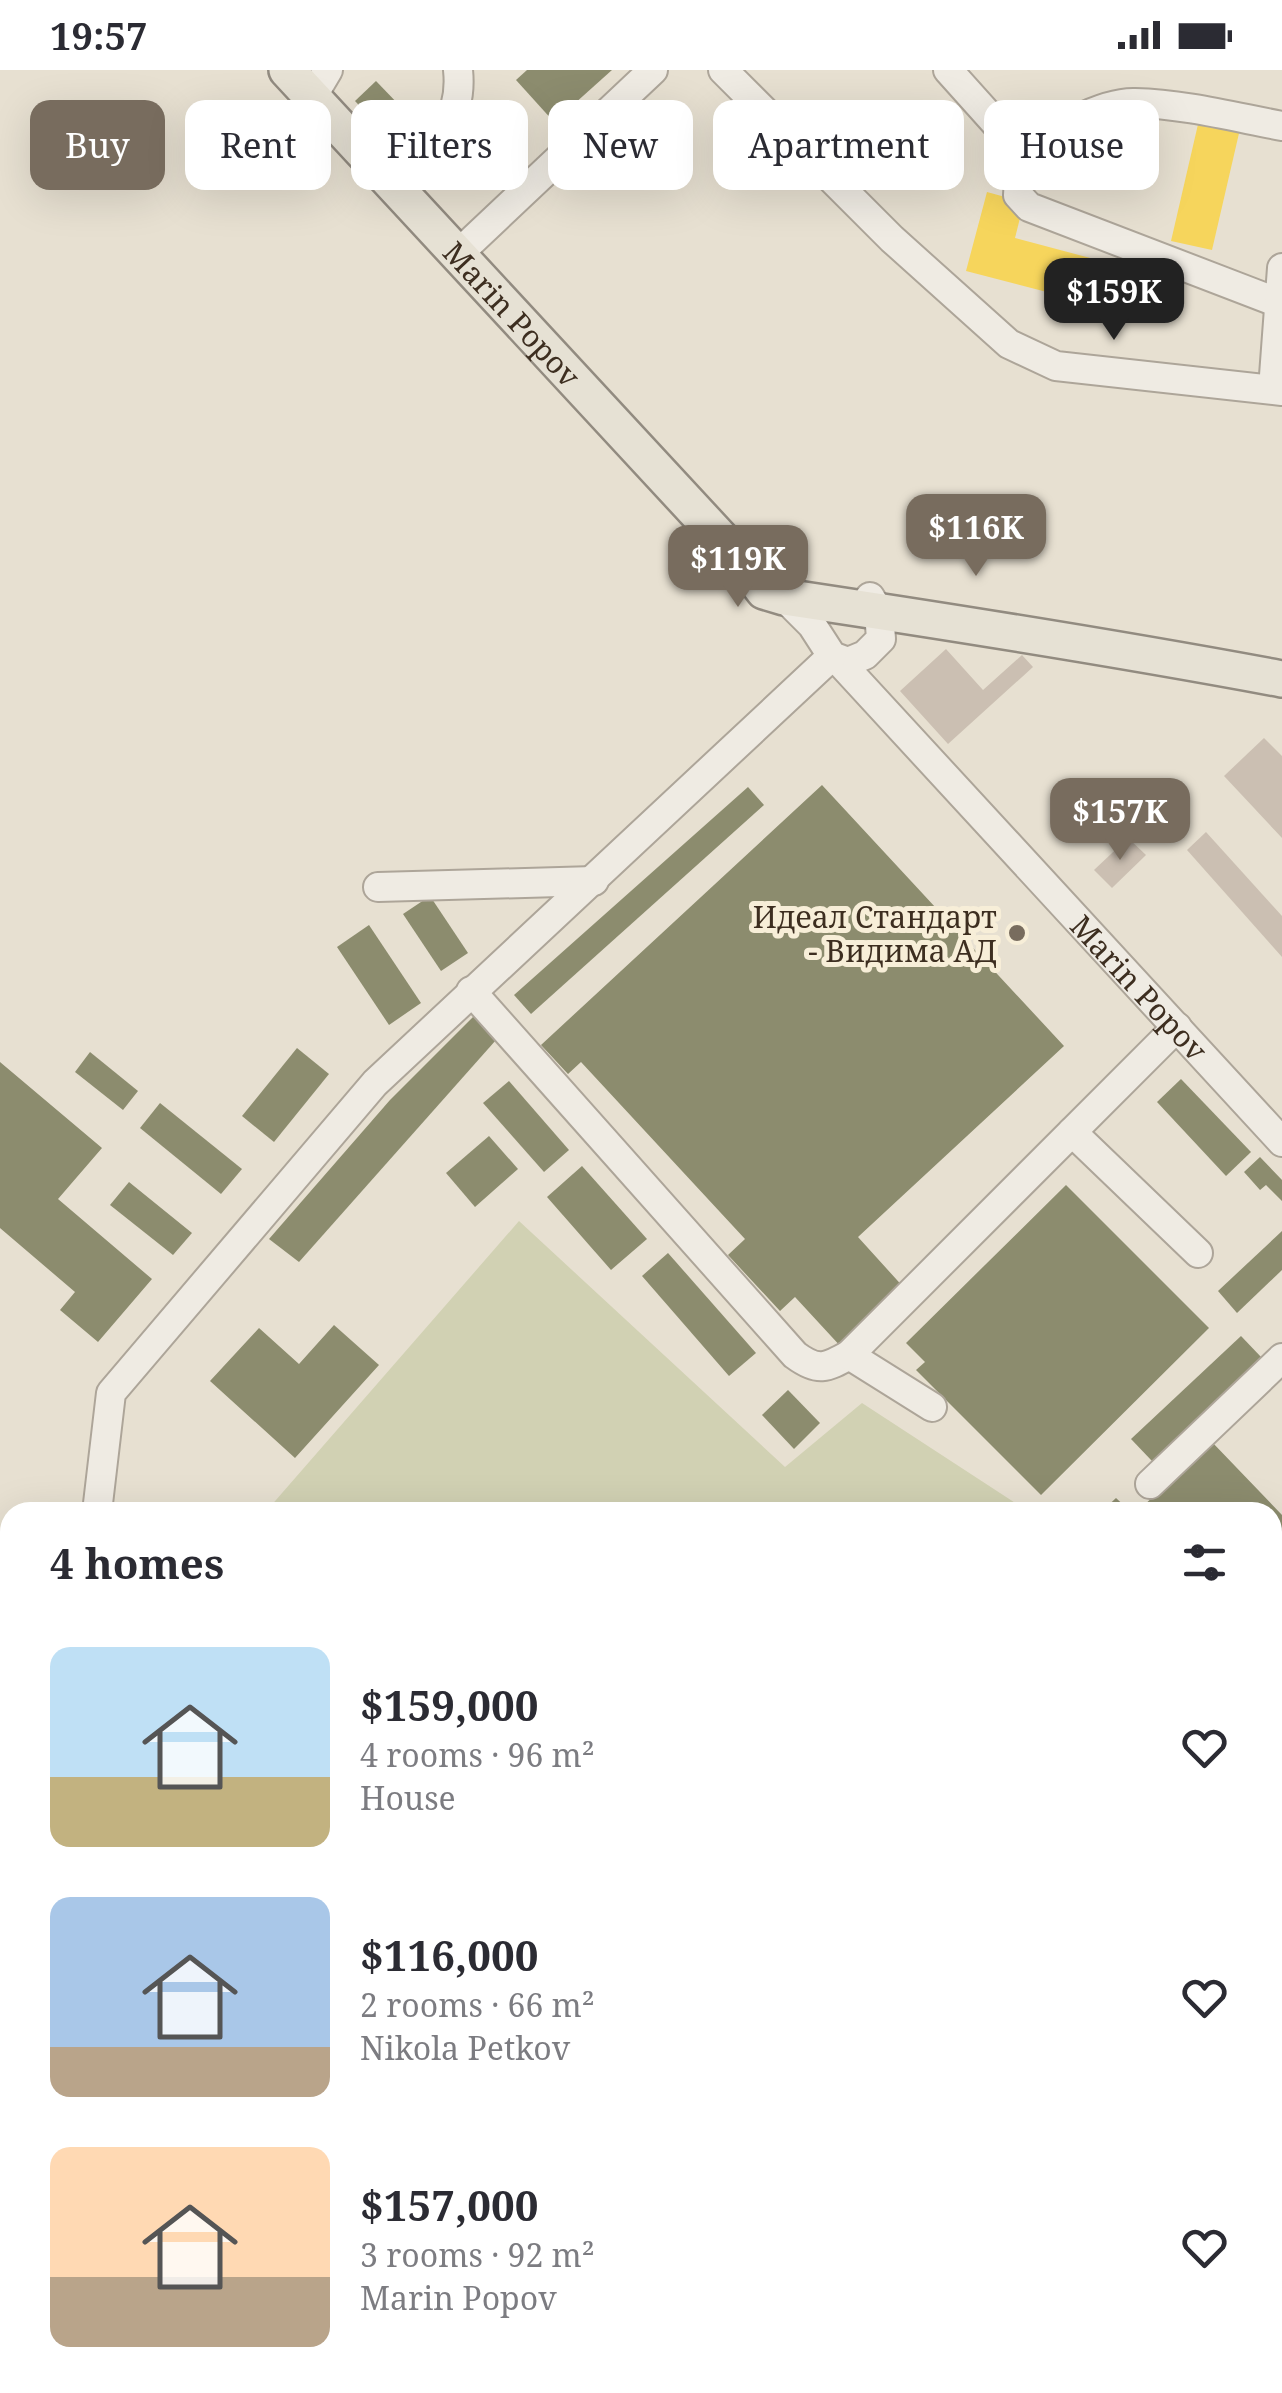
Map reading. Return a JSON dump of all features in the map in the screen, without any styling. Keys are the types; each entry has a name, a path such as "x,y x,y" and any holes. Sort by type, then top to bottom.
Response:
{"main road":[{"name":"Marin Popov","path":"287,70 320,83 351,127"},
{"name":"Marin Popov","path":"397,190 737,556 764,590 844,622"},
{"path":"737,556 844,622 964,610 1064,638 1282,680"}],"street":[{"path":"457,255 653,70"},
{"path":"723,70 892,239 1009,344 1056,366 1278,390 1282,268"},
{"path":"948,70 984,110"},
{"path":"458,100 463,74"},
{"path":"1159,105 1282,126"},
{"path":"1018,190 1029,208 1279,303"},
{"path":"99,1502 111,1393 375,1082 594,881 844,622 881,640 873,648 870,676 874,698"},
{"name":"Marin Popov","path":"844,622 874,698 1282,1142"},
{"path":"378,886 594,881"},
{"path":"471,991 795,1355 812,1368 824,1369 849,1354 1177,1028"},
{"path":"1072,1132 1198,1253"},
{"path":"849,1354 932,1406"},
{"path":"1150,1484 1282,1358"}],"green space":[{"path":"519,1221 785,1467 862,1403 1014,1502 274,1502"}],"building: Homes":[{"path":"1199,120 1240,129 1212,250 1171,241"},
{"path":"987,192 1024,202 1015,238 1173,280 1162,322 966,271"}],"building: Industry":[{"path":"527,70 612,70 579,100 548,100 548,115 516,80"},
{"path":"376,81 394,100 356,100"},
{"path":"822,785 1064,1046 858,1237 906,1290 843,1349 795,1297 780,1311 728,1255 745,1239 581,1062 568,1074 541,1045"},
{"path":"748,787 764,805 531,1014 514,995"},
{"path":"430,896 468,953 441,971 403,914"},
{"path":"369,925 421,1003 389,1025 337,947"},
{"path":"478,1012 496,1040 299,1262 269,1239 390,1100"},
{"path":"297,1048 329,1074 274,1142 242,1116"},
{"path":"90,1052 138,1091 123,1110 75,1072"},
{"path":"0,1062 102,1148 58,1199 152,1279 98,1342 60,1310 75,1292 0,1228"},
{"path":"1181,1079 1251,1152 1226,1176 1157,1102"},
{"path":"509,1081 569,1150 544,1172 483,1103"},
{"path":"160,1103 242,1169 221,1194 140,1128"},
{"path":"489,1136 518,1169 475,1207 446,1173"},
{"path":"1260,1157 1282,1180 1282,1201 1266,1185 1260,1190 1244,1172"},
{"path":"582,1166 647,1239 611,1270 547,1197"},
{"path":"129,1182 192,1233 173,1255 110,1205"},
{"path":"1066,1185 1209,1328 1041,1495 916,1370 925,1362 906,1343"},
{"path":"1282,1231 1282,1270 1237,1313 1218,1291"},
{"path":"668,1253 756,1353 729,1376 642,1276"},
{"path":"334,1325 379,1365 295,1458 210,1381 259,1328 299,1364"},
{"path":"1241,1336 1262,1358 1152,1461 1131,1439"},
{"path":"788,1390 820,1423 794,1449 762,1415"},
{"path":"1211,1441 1270,1502 1147,1502"}],"building: Other":[{"path":"946,649 983,690 1022,655 1033,667 948,744 900,691"},
{"path":"1264,738 1282,756 1282,838 1224,776"},
{"path":"1206,832 1282,916 1282,957 1187,850"},
{"path":"1128,838 1146,855 1112,888 1094,870"}],"place":[{"name":"Идеал Стандарт - Видима АД","path":"1017,933"}]}
